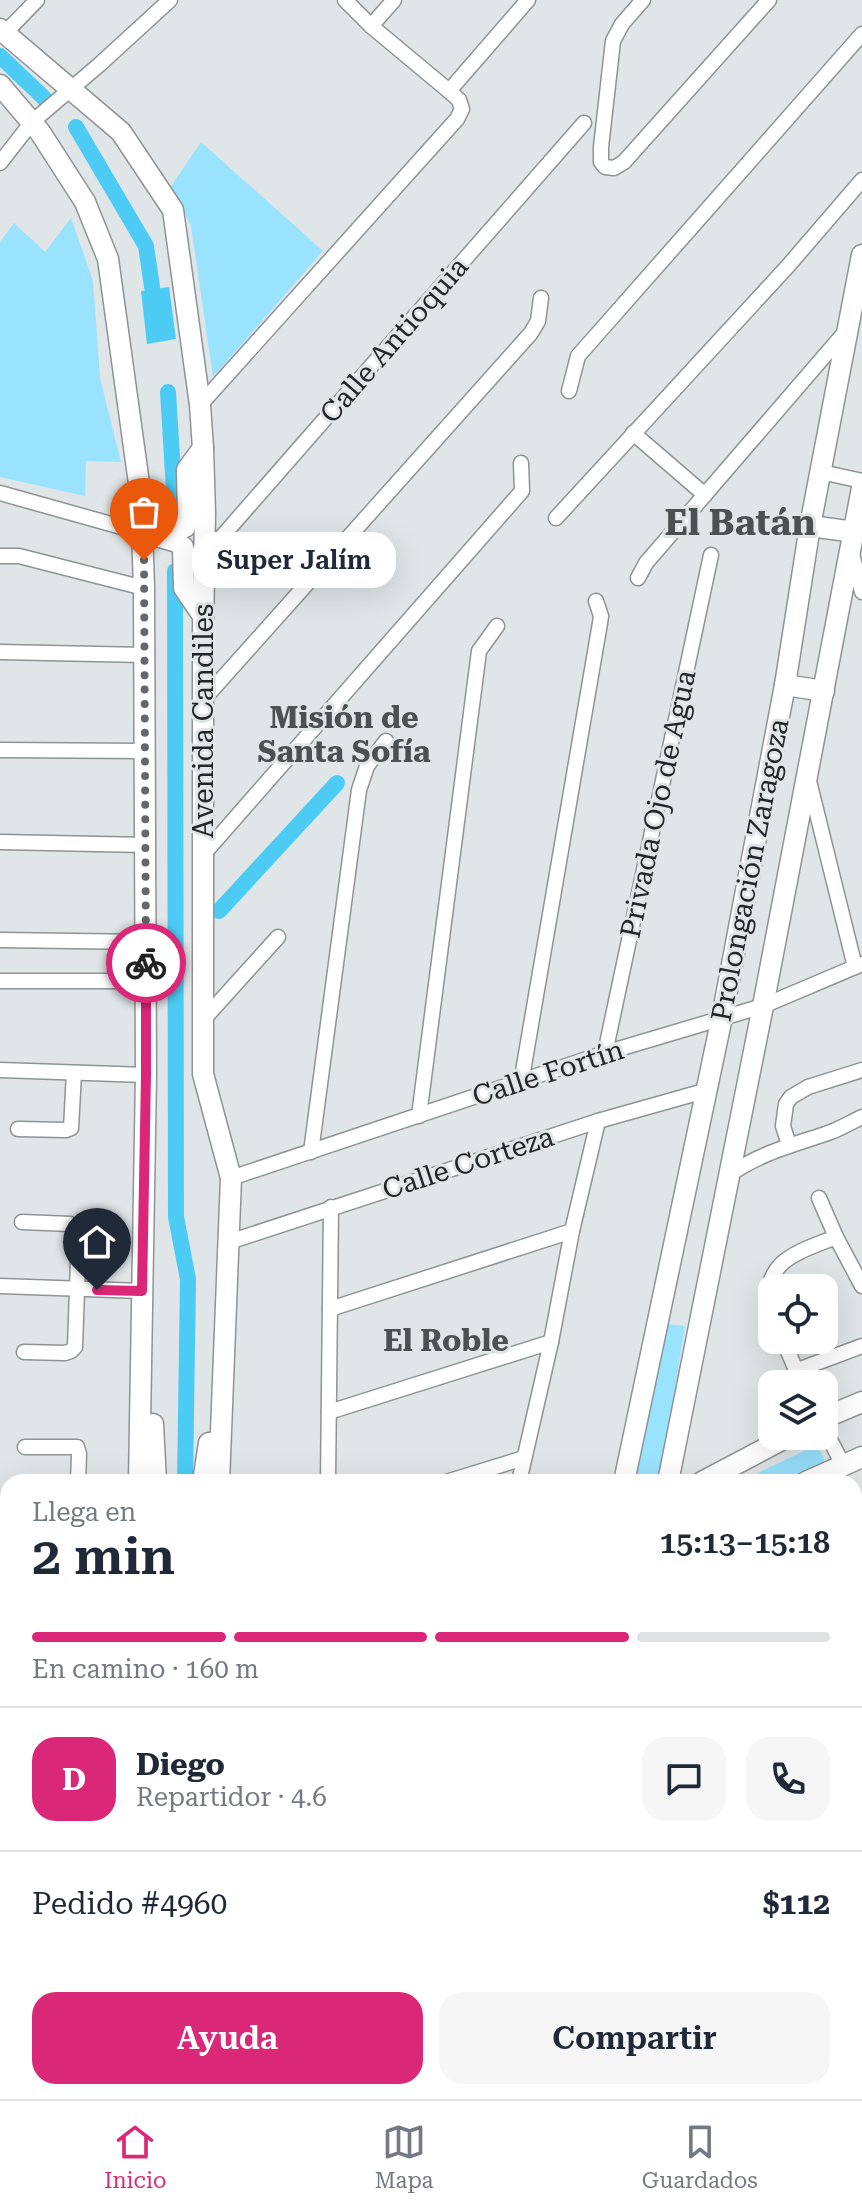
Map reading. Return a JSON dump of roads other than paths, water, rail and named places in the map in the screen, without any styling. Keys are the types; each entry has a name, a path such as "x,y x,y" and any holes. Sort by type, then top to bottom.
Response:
{"main road":[{"name":"Avenida Candiles","path":"3,31 68,92 121,132 173,210 200,405 203,448 203,1074 231,1178 219,1474"},
{"name":"Avenida Candiles","path":"0,85 37,118 85,202 108,259 139,483 143,533 146,845 146,1075 139,1474"},
{"name":"Prolongación Zaragoza","path":"626,1474 708,1090 862,255"},
{"path":"143,533 172,532 185,527 188,514 187,470 203,448"},
{"name":"Prolongación Zaragoza","path":"670,1474 862,488"},
{"path":"810,526 853,542"},
{"path":"143,533 181,544 184,588 203,616"},
{"path":"785,685 824,691"},
{"path":"141,1399 152,1416 156,1474"},
{"path":"204,1474 211,1432 223,1400"},
{"path":"838,1412 862,1402"},
{"path":"717,1474 763,1450"},
{"path":"824,1474 852,1461"}],"street":[{"path":"3,31 37,0"},
{"path":"0,163 37,118 170,0"},
{"path":"200,405 457,119 462,109 459,100 371,26 345,0"},
{"path":"371,26 394,0"},
{"path":"449,91 528,0"},
{"path":"643,0 622,24 613,41 601,147 601,162 605,167 614,168 624,162 769,0"},
{"path":"569,391 578,356 862,34"},
{"name":"Calle Antioquia","path":"205,556 584,123"},
{"path":"556,518 788,266 862,180"},
{"path":"203,700 531,333 538,321 541,298"},
{"path":"638,578 646,563 849,327"},
{"path":"633,433 705,495"},
{"path":"202,856 522,491 521,463"},
{"path":"821,472 862,481"},
{"path":"0,493 143,533"},
{"path":"853,542 862,592"},
{"name":"Privada Ojo de Agua","path":"605,1053 711,555"},
{"path":"0,556 19,556 144,588"},
{"path":"521,1083 600,623 596,601"},
{"path":"419,1116 479,651 497,626"},
{"path":"0,652 145,655"},
{"path":"311,1152 359,790 367,766 386,741"},
{"path":"0,750 145,751"},
{"path":"808,776 859,966"},
{"path":"0,842 146,845"},
{"path":"204,1019 278,937"},
{"path":"0,940 146,942"},
{"name":"Calle Fortín","path":"231,1178 605,1053 763,1006 859,966"},
{"path":"0,981 146,981"},
{"path":"0,1070 146,1075"},
{"path":"789,1145 783,1126 786,1104 791,1097 808,1087 862,1070"},
{"path":"18,1129 71,1128 74,1073"},
{"name":"Calle Corteza","path":"229,1242 598,1121 708,1090"},
{"path":"729,1175 789,1145 834,1131 862,1117"},
{"path":"521,1474 598,1121"},
{"path":"819,1198 862,1286"},
{"path":"328,1474 331,1207"},
{"path":"22,1222 70,1224 78,1228 79,1233 75,1347 65,1353 24,1352"},
{"path":"330,1309 572,1231"},
{"path":"773,1274 787,1257 836,1237"},
{"path":"0,1286 142,1291"},
{"path":"329,1412 551,1342"},
{"path":"812,1370 862,1346"},
{"path":"838,1444 852,1461"},
{"path":"25,1447 77,1447 78,1474"},
{"path":"472,1474 524,1458"}],"waterway":[{"path":"0,56 44,98"},
{"path":"76,127 146,246 152,287"},
{"path":"168,392 175,507"},
{"path":"175,571 176,1217 188,1279 185,1474"},
{"path":"219,911 337,783"}],"place":[{"name":"Super Jalím","path":"144,560"}],"district":[{"name":"El Batán","path":"740,523"},
{"name":"Misión de Santa Sofía","path":"344,734"},
{"name":"El Roble","path":"446,1340"}]}
